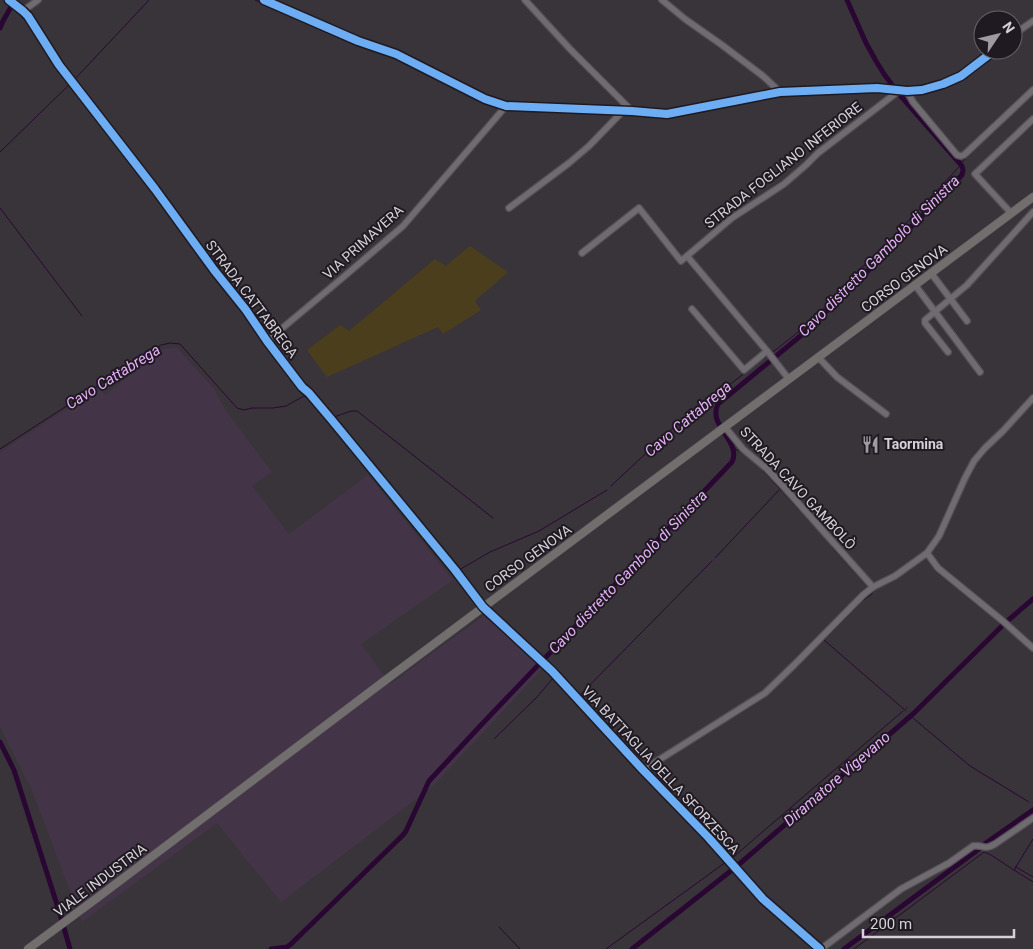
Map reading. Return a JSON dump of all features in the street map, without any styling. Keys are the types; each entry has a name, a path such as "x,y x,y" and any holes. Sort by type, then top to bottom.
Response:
{"main road":[{"name":"CORSO GENOVA","path":"187,830 1033,196"},
{"name":"VIALE INDUSTRIA","path":"28,949 187,830"}],"street":[{"name":"STRADA CATTABREGA","path":"9,0 17,6 28,7 59,65 155,189 267,341 302,387 331,419 483,607"},
{"path":"28,7 38,0"},
{"name":"STRADA FOGLIANO INFERIORE","path":"264,0 358,41 396,54 485,99 506,106 667,114 780,92 877,88 899,91 922,90 961,76 981,60"},
{"path":"525,0 632,111"},
{"path":"662,0 685,20 763,76 780,92"},
{"path":"899,91 913,102 957,154 961,156 1033,90"},
{"name":"STRADA FOGLIANO INFERIORE","path":"582,253 639,208 681,261 732,218 784,184 806,166 818,153 899,91"},
{"name":"VIA PRIMAVERA","path":"267,341 403,226 506,106"},
{"path":"509,208 569,164 623,111"},
{"path":"1011,213 975,174 1033,119"},
{"path":"948,352 925,323 925,320 967,285 1033,212"},
{"path":"687,256 788,378"},
{"path":"931,273 967,321"},
{"path":"914,285 980,372"},
{"path":"692,309 744,370 767,351"},
{"path":"818,356 837,376 886,414"},
{"path":"642,770 765,693 873,587 895,576 927,553 939,536 974,461 1033,398"},
{"name":"STRADA CAVO GAMBOLÒ","path":"723,429 767,469 873,587"},
{"path":"927,553 938,568 1033,648"},
{"name":"VIA BATTAGLIA DELLA SFORZESCA","path":"483,607 542,662 642,770 708,837 763,899 821,949"},
{"path":"821,949 901,889 949,863 973,846 978,845 989,848 1033,818"}],"shaded area":[{"path":"470,246 508,272 475,301 481,310 443,334 438,327 327,377 307,350 340,325 349,331 435,259 446,266"},
{"path":"177,348 213,388 226,411 272,472 252,486 289,534 368,475 453,580 361,644 390,684 485,615 544,667 433,786 281,902 217,823 82,922 31,788 0,727 0,452 99,388 105,395 163,349"}],"waterway":[{"path":"0,28 15,0"},
{"path":"74,80 149,0"},
{"path":"255,0 358,46"},
{"name":"Cavo distretto Gambolò di Sinistra","path":"271,949 287,947 291,944 403,835 429,781 732,462 734,454 732,447 717,419 718,404 810,328 962,175 962,166 884,74 866,43 847,0"},
{"path":"30,8 30,13 34,20"},
{"path":"0,152 70,84"},
{"name":"Cavo Cattabrega","path":"961,163 1013,113"},
{"name":"Cavo Cattabrega","path":"842,287 893,237 959,167"},
{"path":"0,208 82,316"},
{"name":"Cavo Cattabrega","path":"773,352 815,317 838,293"},
{"name":"Cavo Cattabrega","path":"0,449 161,345 170,343 180,344 237,408 244,410 286,406 304,396 310,400 453,574"},
{"name":"Cavo Cattabrega","path":"611,486 673,428 767,356"},
{"path":"334,417 351,411 357,411 493,518"},
{"name":"Cavo distretto Gambolò di Sinistra","path":"733,448 753,461"},
{"name":"Cavo distretto Gambolò di Sinistra","path":"757,464 815,527"},
{"name":"Cavo Cattabrega","path":"459,570 490,552 539,531 607,490"},
{"name":"Cavo distretto Gambolò di Sinistra","path":"715,558 779,490"},
{"name":"Cavo distretto Gambolò di Sinistra","path":"832,547 868,587"},
{"path":"579,696 712,561"},
{"name":"Cavo distretto Gambolò di Sinistra","path":"872,592 824,640 906,711"},
{"name":"Diramatore Vigevano","path":"632,949 737,866 913,714 1005,623 1033,599"},
{"path":"494,739 538,696 553,678 574,702"},
{"name":"Cavo distretto Gambolò di Sinistra","path":"731,859 903,711"},
{"name":"Cavo distretto Gambolò di Sinistra","path":"913,718 970,766 1029,802"},
{"path":"0,742 14,770 70,949"},
{"path":"983,845 1033,810"},
{"name":"Cavo distretto Gambolò di Sinistra","path":"1033,839 1014,870 1033,882"},
{"path":"844,949 979,849"},
{"path":"854,949 984,852 1014,870"},
{"name":"Cavo distretto Gambolò di Sinistra","path":"606,949 726,862"},
{"name":"Cavo distretto Gambolò di Sinistra","path":"1016,867 1033,877"},
{"path":"499,927 520,949"}],"cycle path":[{"path":"9,0 28,16 59,65 155,189 302,387 331,419 483,607 552,671 708,837 763,899 820,949"},
{"path":"264,0 358,41 396,54 485,99 506,106 667,114 780,92 877,88 907,91 922,90 961,76 982,60"}],"place":[{"name":"Taormina","path":"870,444"}]}
